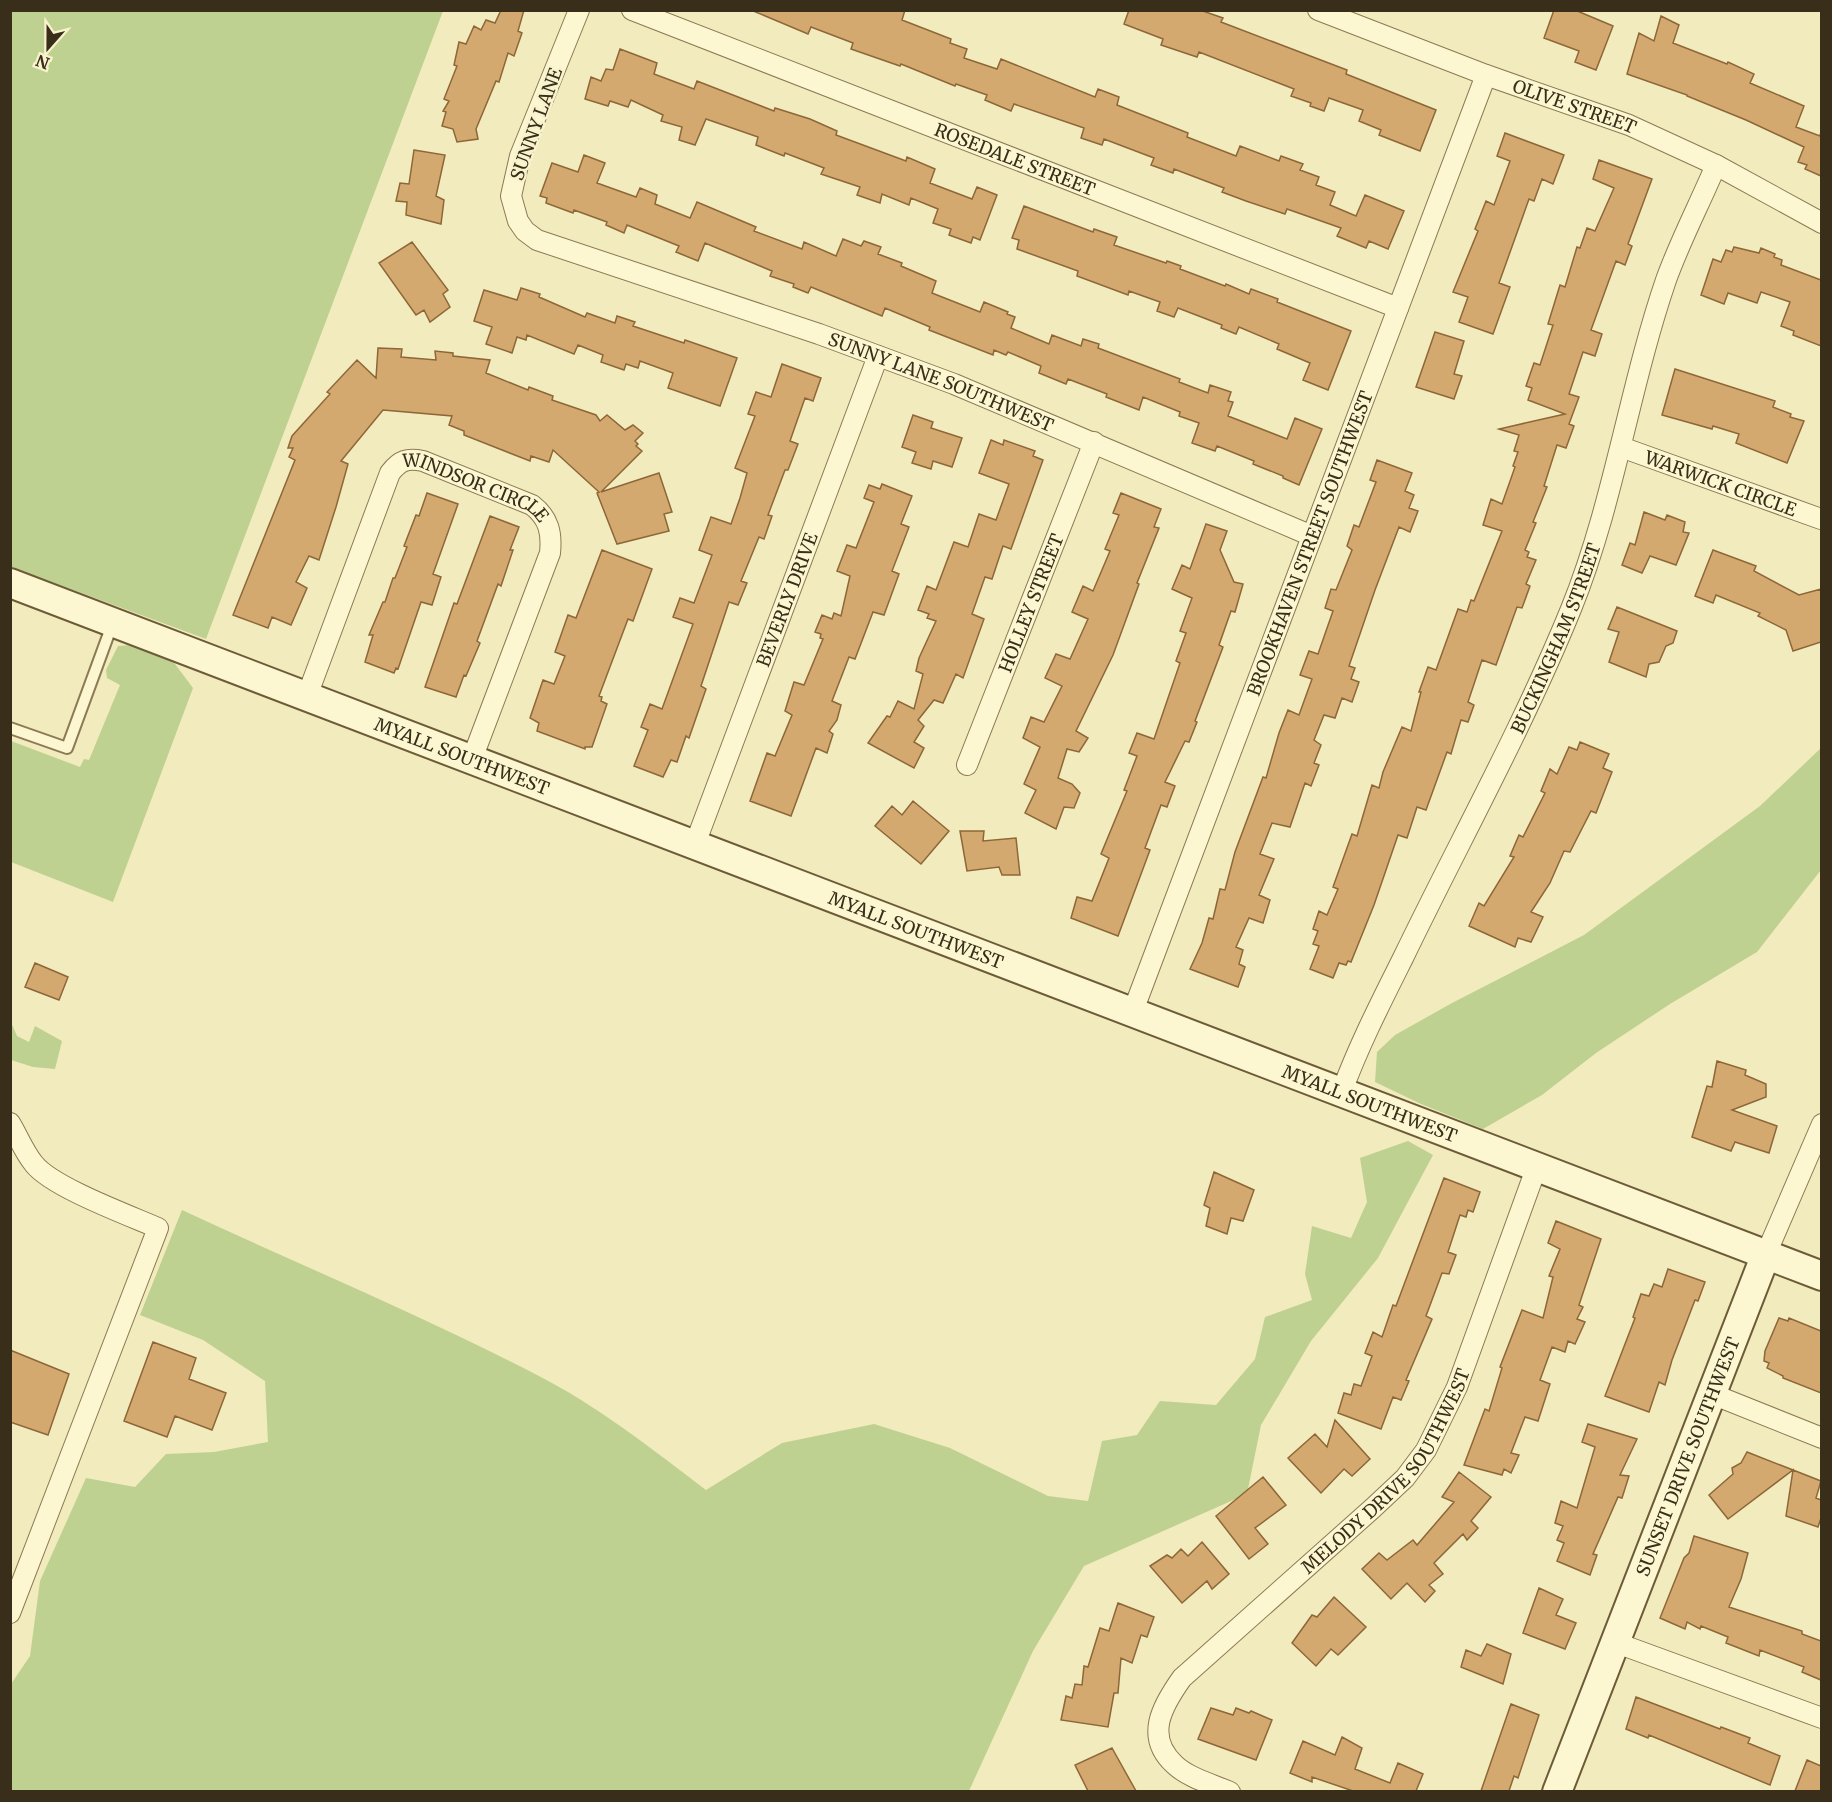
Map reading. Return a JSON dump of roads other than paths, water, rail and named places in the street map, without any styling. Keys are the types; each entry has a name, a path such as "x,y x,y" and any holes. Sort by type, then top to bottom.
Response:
{"street":[{"name":"SUNNY LANE","path":"562,249 537,240 525,231 518,221 511,196 520,156 579,10"},
{"name":"ROSEDALE STREET","path":"632,10 1398,308"},
{"name":"OLIVE STREET","path":"1318,10 1486,75 1629,125 1716,165 1821,223"},
{"name":"BROOKHAVEN STREET SOUTHWEST","path":"1133,1011 1486,75"},
{"name":"BUCKINGHAM STREET","path":"1342,1091 1362,1043 1544,673 1583,575 1667,279 1716,165"},
{"name":"SUNNY LANE SOUTHWEST","path":"562,249 954,384 1312,536"},
{"name":"BEVERLY DRIVE","path":"695,844 878,356"},
{"name":"HOLLEY STREET","path":"967,765 1094,442"},
{"name":"WARWICK CIRCLE","path":"1621,447 1821,519"},
{"name":"WINDSOR CIRCLE","path":"307,696 390,472 402,461 412,459 423,461 532,505 542,512 551,530 550,553 472,759"},
{"name":"MYALL SOUTHWEST","path":"10,583 1821,1276"},
{"path":"10,1123 33,1163 41,1171 79,1194 158,1228 10,1613"},
{"name":"SUNSET DRIVE SOUTHWEST","path":"1557,1791 1766,1254 1821,1124"},
{"name":"MELODY DRIVE SOUTHWEST","path":"1230,1791 1175,1766 1164,1753 1158,1738 1158,1724 1170,1693 1182,1678 1405,1478 1426,1450 1457,1387 1537,1166"},
{"path":"1712,1394 1821,1438"},
{"path":"1614,1642 1821,1718"}],"lane":[{"path":"10,728 67,748 113,622"}]}
